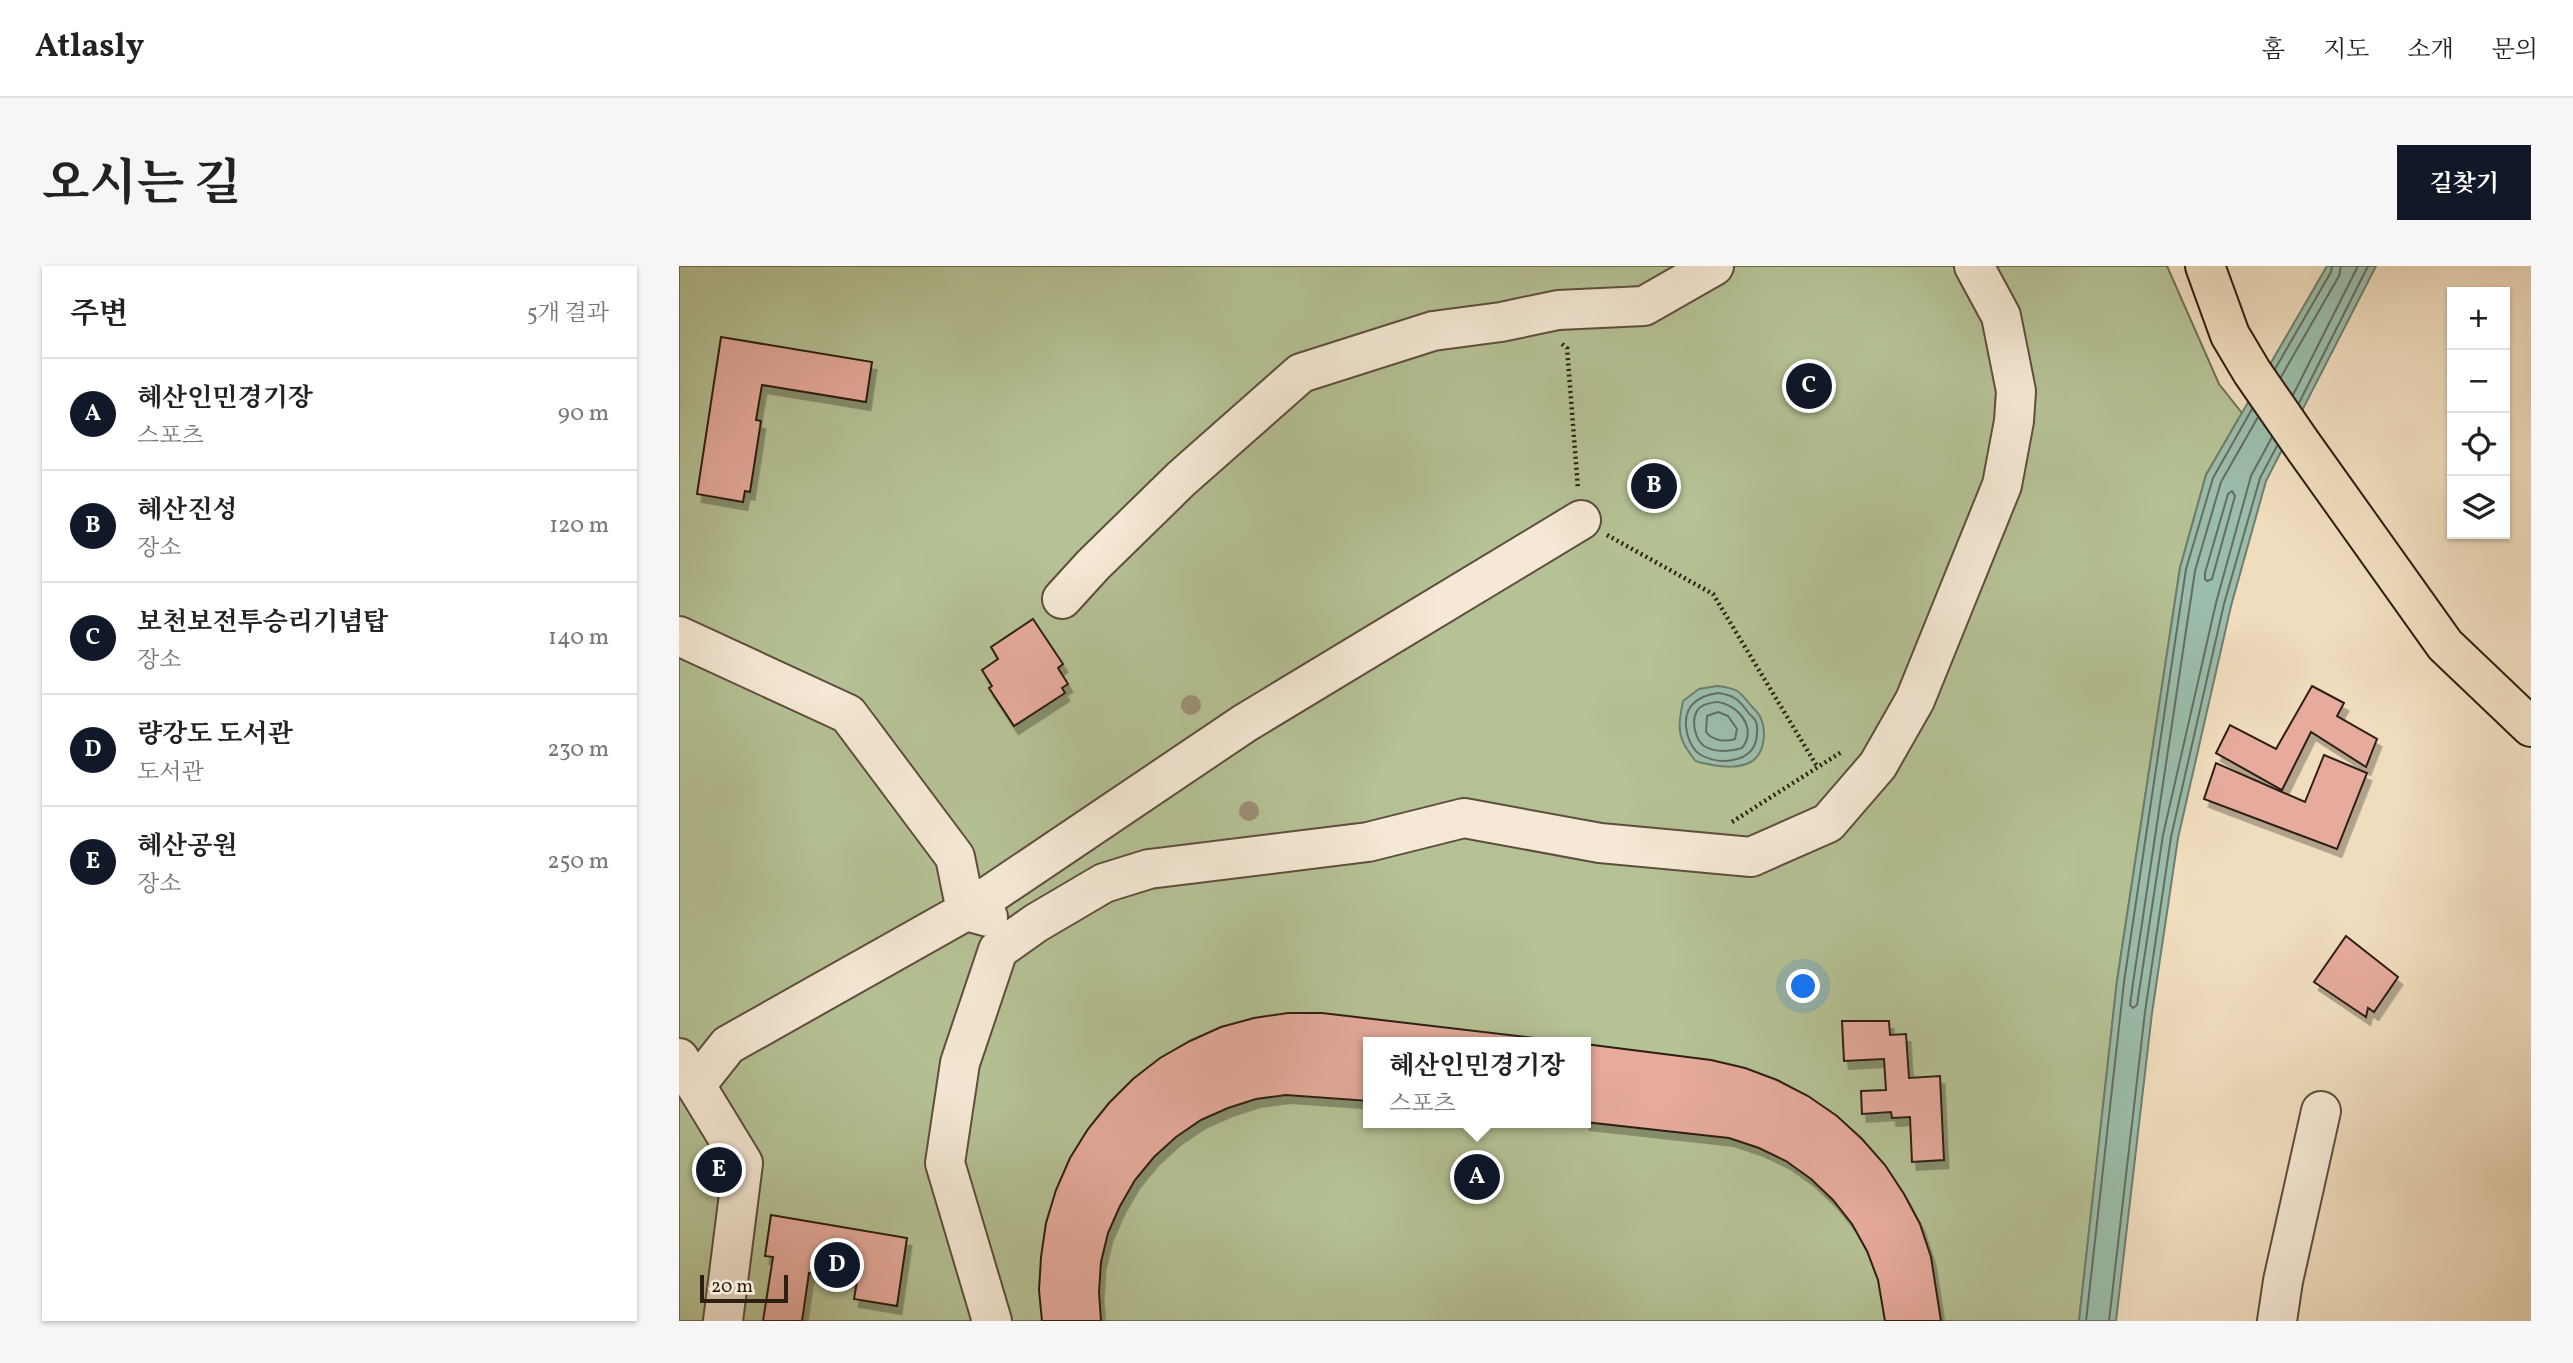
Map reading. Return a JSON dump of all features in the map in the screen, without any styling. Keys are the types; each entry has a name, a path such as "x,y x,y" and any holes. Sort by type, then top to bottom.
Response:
{"main road":[{"path":"2205,266 2230,335 2301,443 2445,645 2531,727"}],"street":[{"path":"1062,599 1181,479 1301,373 1433,331 1501,322 1558,310 1644,306 1714,266"},
{"path":"998,950 1036,923 1104,883 1149,869 1368,842 1465,818 1600,843 1751,858 1828,823 1878,765 1915,700 2002,485 2014,421 2016,391 2001,316 1974,266"},
{"path":"723,1321 743,1163 688,1071 728,1045 966,911 1245,723 1581,520"},
{"path":"679,636 848,714 955,857 966,911"},
{"path":"966,911 999,920 998,950 960,1063 945,1163 992,1321"},
{"path":"2277,1321 2283,1282 2321,1111"}],"path":[{"path":"1525,316 1567,348 1581,520 1713,594 1818,768"},
{"path":"1726,825 1850,745"}],"shaded area":[{"path":"679,266 2167,266 2219,384 2242,413 2206,475 2180,568 2117,981 2079,1321 679,1321"}],"water":[{"path":"2327,266 2376,266 2266,481 2231,606 2178,838 2152,1013 2116,1321 2079,1321 2117,981 2180,568 2206,475"},
{"path":"1717,686 1737,691 1763,723 1762,746 1755,759 1749,763 1726,767 1697,762 1682,740 1680,721 1683,701 1699,689"}],"building":[{"path":"721,337 872,362 866,402 762,385 756,420 761,421 750,492 745,491 743,502 697,494"},
{"path":"1033,619 1063,664 1058,668 1068,684 1062,688 1065,693 1014,726 989,688 992,686 982,670 998,659 991,647"},
{"path":"2312,686 2344,703 2337,716 2377,739 2366,767 2311,732 2282,790 2216,753 2230,725 2276,749"},
{"path":"2324,755 2367,773 2337,849 2204,799 2216,763 2305,802"},
{"path":"2346,936 2398,977 2374,1012 2368,1008 2366,1017 2314,982"},
{"path":"1288,1013 1322,1013 1526,1037 1363,1037 1363,1101 1286,1095 1256,1099 1201,1120 1176,1137 1154,1157 1135,1180 1120,1206 1108,1233 1101,1262 1101,1321 1042,1321 1039,1290 1046,1223 1070,1158 1088,1129 1133,1079 1160,1058 1221,1027"},
{"path":"1842,1021 1889,1021 1890,1035 1906,1034 1909,1078 1940,1076 1944,1160 1912,1162 1910,1117 1892,1118 1891,1112 1862,1114 1861,1091 1886,1090 1884,1059 1844,1061"},
{"path":"1591,1045 1711,1060 1745,1068 1808,1096 1837,1116 1885,1165 1920,1224 1931,1257 1941,1321 1885,1321 1878,1280 1867,1251 1852,1224 1833,1200 1811,1179 1786,1161 1729,1138 1591,1123"},
{"path":"771,1215 907,1238 897,1306 854,1299 857,1281 809,1273 802,1321 763,1321 773,1257 765,1256"}],"place":[{"name":"보천보전투승리기념탑","path":"1809,386"},
{"name":"혜산진성","path":"1654,486"},
{"name":"혜산공원","path":"719,1170"},
{"name":"혜산인민경기장","path":"1477,1177"},
{"name":"량강도 도서관","path":"837,1265"}]}
